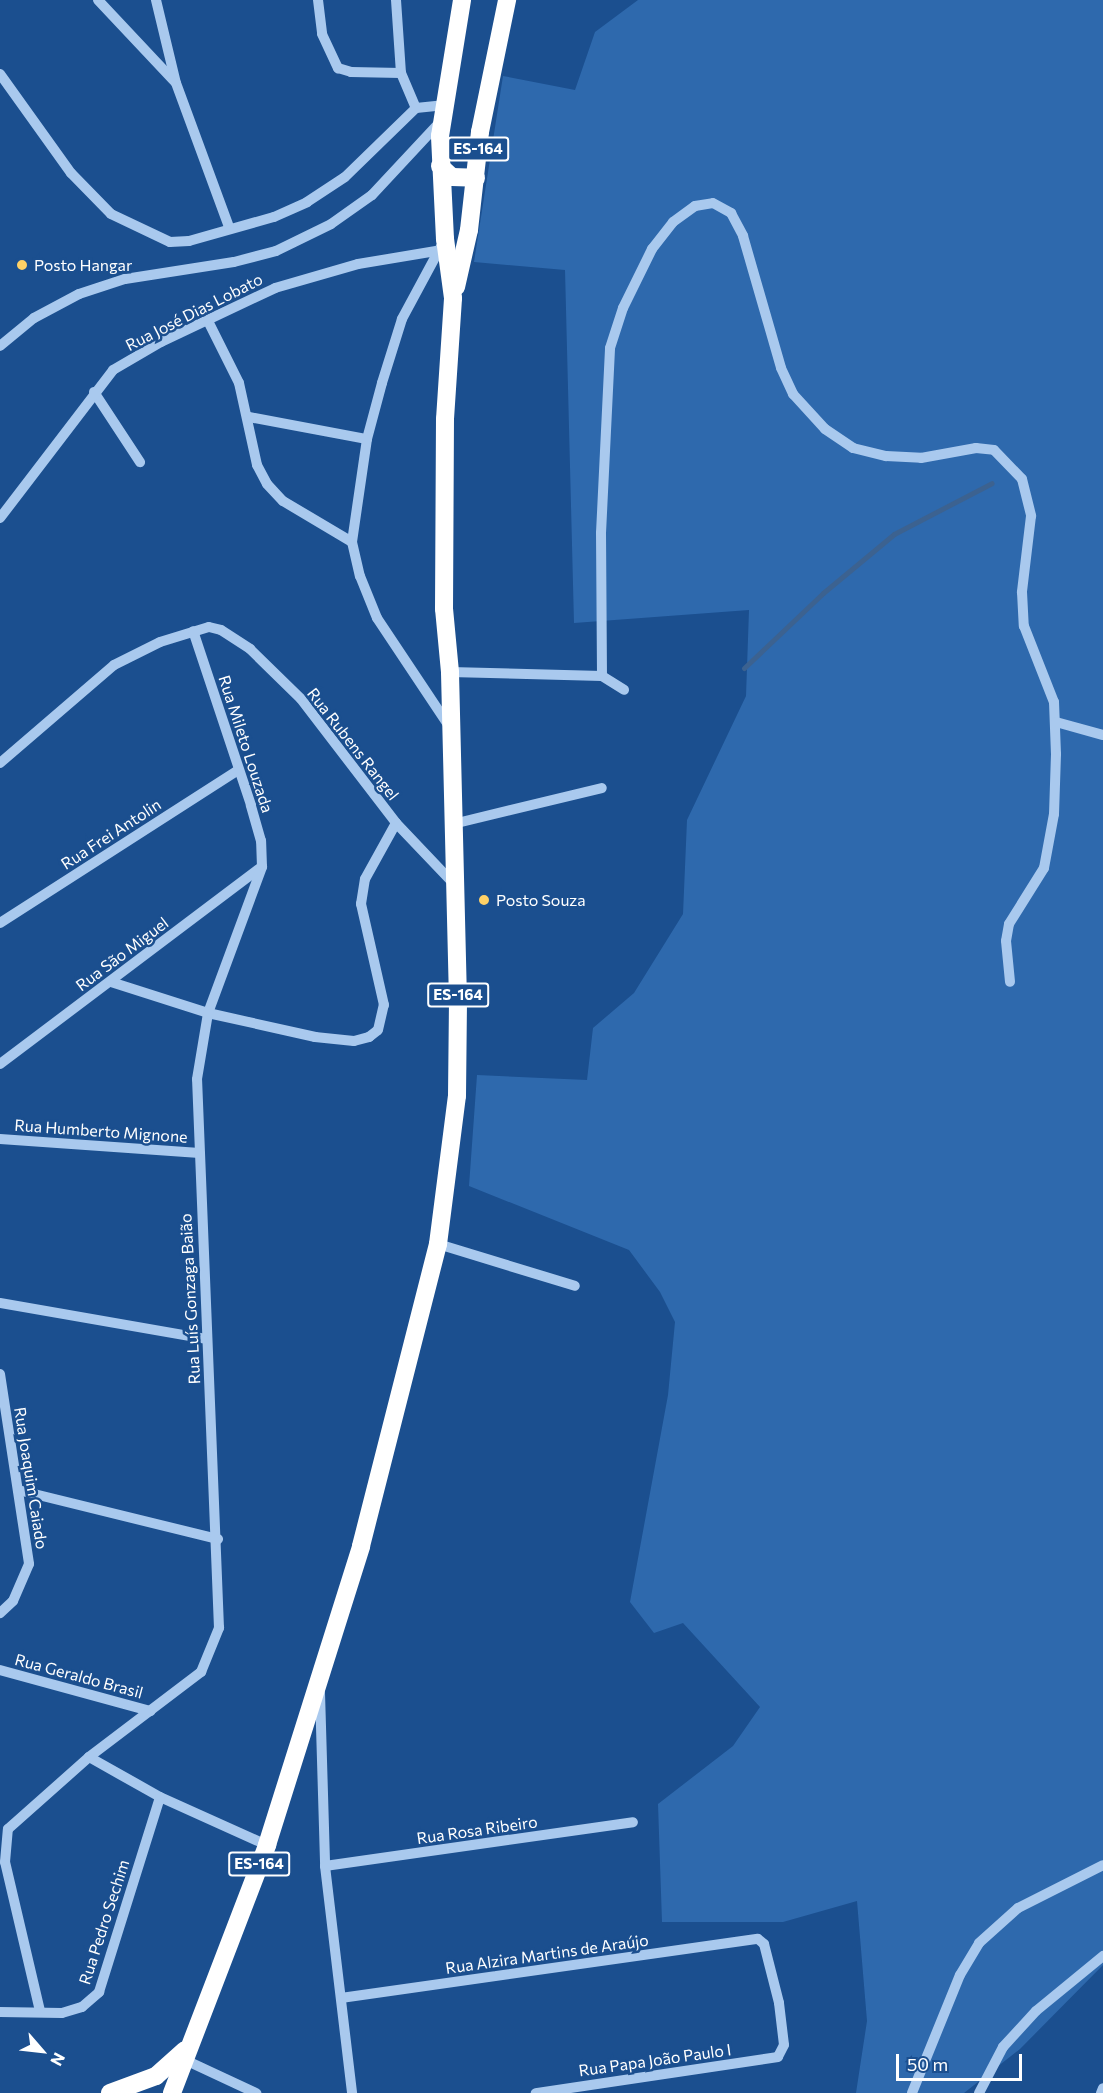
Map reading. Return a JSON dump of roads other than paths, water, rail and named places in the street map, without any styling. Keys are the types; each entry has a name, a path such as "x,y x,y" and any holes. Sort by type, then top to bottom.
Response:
{"highway":[{"name":"ES-164","path":"453,298 440,245 440,166 442,112 462,0"},
{"name":"ES-164","path":"172,2093 185,2053 267,1845 361,1546 438,1244 457,1096 450,672 444,609 445,419 453,298 469,230 480,132 507,0"},
{"path":"440,166 452,177 476,178"},
{"path":"114,2092 156,2076 185,2053"}],"street":[{"path":"98,0 176,82"},
{"path":"156,0 176,82 229,227"},
{"path":"318,0 322,34 338,68 351,72 401,73"},
{"path":"396,0 401,73 416,108"},
{"path":"0,75 71,173 111,214 170,242 189,241 229,227 274,217 307,202 345,177 416,108"},
{"path":"416,108 442,112"},
{"path":"0,346 34,318 79,294 125,279 234,262 276,251 331,224 372,195 442,112"},
{"path":"602,676 601,533 610,348 623,308 652,249 673,222 695,206 713,203 731,213 743,236 781,368 793,394 825,429 853,448 886,456 921,458 976,448 994,450 1022,479 1031,516 1023,592 1024,626 1054,702 1056,722 1054,813 1044,868 1009,924 1006,941 1010,982"},
{"path":"440,245 402,319 367,439 352,542 360,576 377,618 451,729"},
{"name":"Rua José Dias Lobato","path":"0,518 113,370 161,342 275,288 323,272 440,245"},
{"path":"208,321 239,382 249,417 257,465 267,483 283,501 352,542"},
{"path":"94,392 140,462"},
{"path":"249,417 367,439"},
{"name":"Rua Rubens Rangel","path":"193,631 209,627 221,630 250,649 301,699 396,823 454,884"},
{"path":"0,763 114,666 160,642 193,631"},
{"name":"Rua Mileto Louzada","path":"193,631 261,841 262,867"},
{"path":"450,672 602,676 624,690"},
{"path":"1056,722 1103,735"},
{"name":"Rua Frei Antolin","path":"0,923 238,770"},
{"path":"453,824 602,788"},
{"path":"111,982 208,1012 315,1037 354,1041 369,1037 378,1030 384,1005 362,904 365,879 396,823"},
{"name":"Rua São Miguel","path":"0,1064 262,867"},
{"name":"Rua Luís Gonzaga Baião","path":"40,2011 5,1862 8,1829 89,1757 201,1672 214,1648 219,1628 218,1539 206,1339 197,1079 208,1012 262,867"},
{"name":"Rua Humberto Mignone","path":"0,1139 200,1153"},
{"path":"438,1244 575,1286"},
{"path":"0,1304 206,1339"},
{"name":"Rua Joaquim Caiado","path":"0,1374 29,1564 14,1601 0,1613"},
{"path":"18,1490 218,1539"},
{"name":"Rua Geraldo Brasil","path":"0,1670 150,1711"},
{"path":"320,1676 325,1866 352,2093"},
{"path":"89,1757 160,1797 267,1845"},
{"name":"Rua Pedro Sechim","path":"0,2012 62,2013 82,2007 99,1992 160,1797"},
{"name":"Rua Rosa Ribeiro","path":"325,1866 633,1822"},
{"path":"912,2093 960,1975 979,1943 1018,1908 1103,1865"},
{"name":"Rua Alzira Martins de Araújo","path":"341,1998 758,1939 769,1953 779,2003 784,2045 778,2057"},
{"path":"979,2093 1003,2047 1036,2011 1103,1956"},
{"path":"185,2053 256,2093"},
{"name":"Rua Papa João Paulo I","path":"536,2093 778,2057"},
{"path":"1101,2093 1103,2088"}],"waterway":[{"path":"744,668 823,593 894,534 992,483"}],"place":[{"name":"Posto Hangar","path":"22,265"},
{"name":"Posto Souza","path":"484,900"}]}
